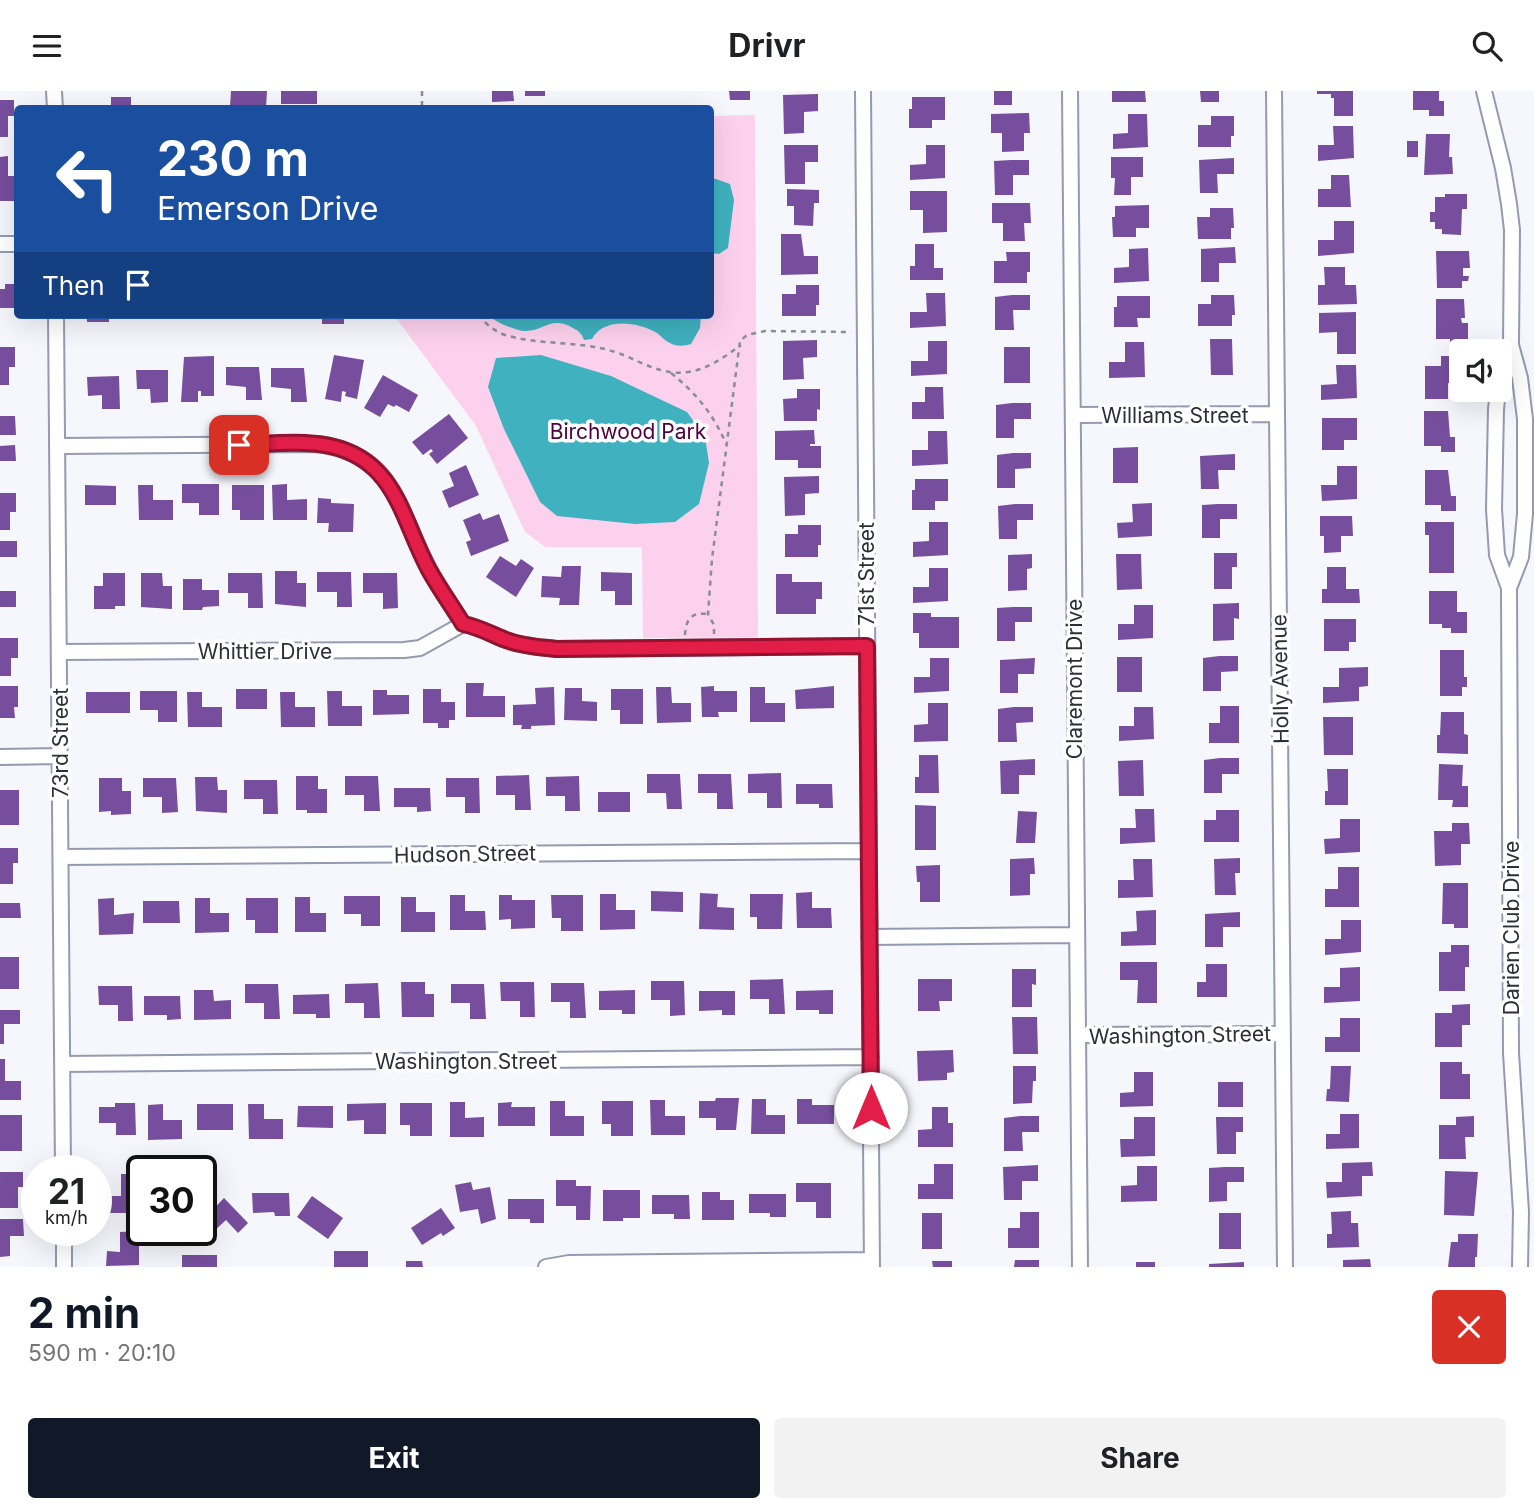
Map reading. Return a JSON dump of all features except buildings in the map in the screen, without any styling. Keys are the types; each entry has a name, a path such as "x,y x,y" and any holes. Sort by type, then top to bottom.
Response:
{"street":[{"name":"71st Street","path":"863,91 872,1263"},
{"name":"Claremont Drive","path":"1070,91 1080,1267"},
{"name":"Holly Avenue","path":"1275,91 1285,1267"},
{"name":"Darien Club Drive","path":"1484,91 1503,168 1512,230 1511,339"},
{"name":"73rd Street","path":"56,319 63,1155"},
{"name":"Darien Club Drive","path":"1509,588 1521,557 1525,500 1525,419 1520,379 1512,349"},
{"name":"Darien Club Drive","path":"1497,402 1494,509 1497,555 1509,588 1511,1053 1521,1212 1520,1267"},
{"name":"Williams Street","path":"1073,415 1277,414"},
{"path":"57,446 318,444 343,449 380,471 402,508 429,569 463,624 483,628 506,640 533,647 867,646"},
{"name":"Whittier Drive","path":"60,652 404,650 420,648 463,624"},
{"path":"0,757 60,756"},
{"name":"Hudson Street","path":"61,857 869,851"},
{"path":"869,936 1077,935"},
{"name":"Washington Street","path":"1078,1035 1283,1034"},
{"name":"Washington Street","path":"62,1064 871,1057"},
{"path":"64,1246 64,1267"},
{"path":"546,1267 569,1263 872,1263"}],"path":[{"path":"482,319 496,332 510,337 571,342 595,347 671,373 708,367 741,345"},
{"path":"713,647 714,625 708,614 712,559 740,341 754,332 864,333"},
{"path":"671,373 706,407 727,447"},
{"path":"684,647 685,623 698,613 708,614"}],"green space":[{"name":"Birchwood Park","path":"755,115 758,637 643,638 642,547 545,547 525,532 476,426 397,319 714,319 714,116"}],"water":[{"path":"714,178 730,184 734,200 728,248 719,254 714,253"},
{"path":"701,319 700,328 691,344 680,346 668,342 649,329 631,324 605,327 592,339 584,340 579,332 565,324 553,323 524,331 495,320"},
{"path":"541,355 611,376 687,412 705,437 709,463 699,504 675,522 635,524 557,516 540,502 504,429 488,387 496,358"}],"route":[{"path":"239,445 331,446 353,454 380,471 402,508 429,569 463,624 483,628 506,640 533,647 556,649 867,646 871,1108"}]}
